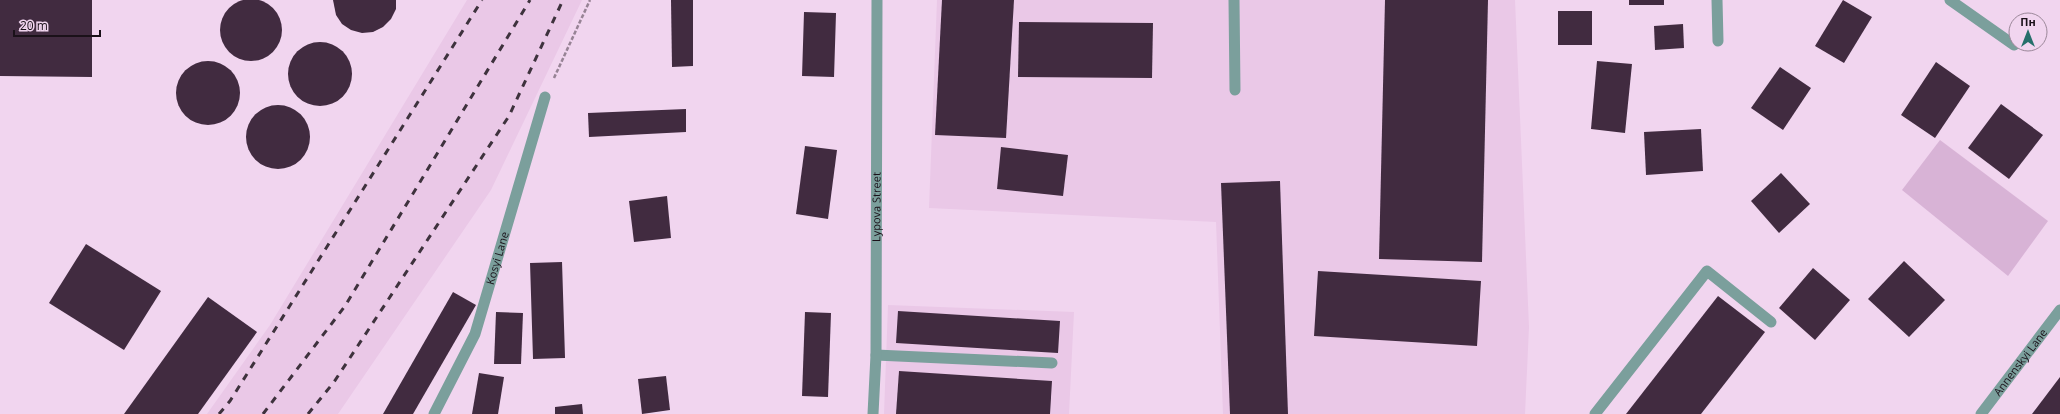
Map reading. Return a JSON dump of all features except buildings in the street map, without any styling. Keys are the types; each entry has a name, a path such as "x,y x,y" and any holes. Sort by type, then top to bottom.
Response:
{"street":[{"name":"Lypova Street","path":"873,414 876,356 877,0"},
{"path":"1234,0 1235,90"},
{"path":"1717,0 1718,41"},
{"path":"1950,0 2008,41"},
{"name":"Kosyi Lane","path":"434,414 475,334 545,97"},
{"path":"1595,414 1707,271 1771,322"},
{"name":"Annenskyi Lane","path":"1981,414 2060,310"},
{"path":"876,356 1052,363"}],"path":[{"path":"545,97 590,0"}],"shaded area":[{"path":"467,0 582,0 491,190 338,414 207,414 270,325"},
{"path":"937,0 1515,0 1529,327 1525,414 1223,414 1216,222 929,208"},
{"path":"1940,140 2048,221 2008,276 1902,190"},
{"path":"888,305 1074,312 1069,414 884,414"}],"railway":[{"path":"219,414 230,401 482,0"},
{"path":"263,414 345,306 530,0"},
{"path":"308,414 334,382 509,116 563,0"}]}
